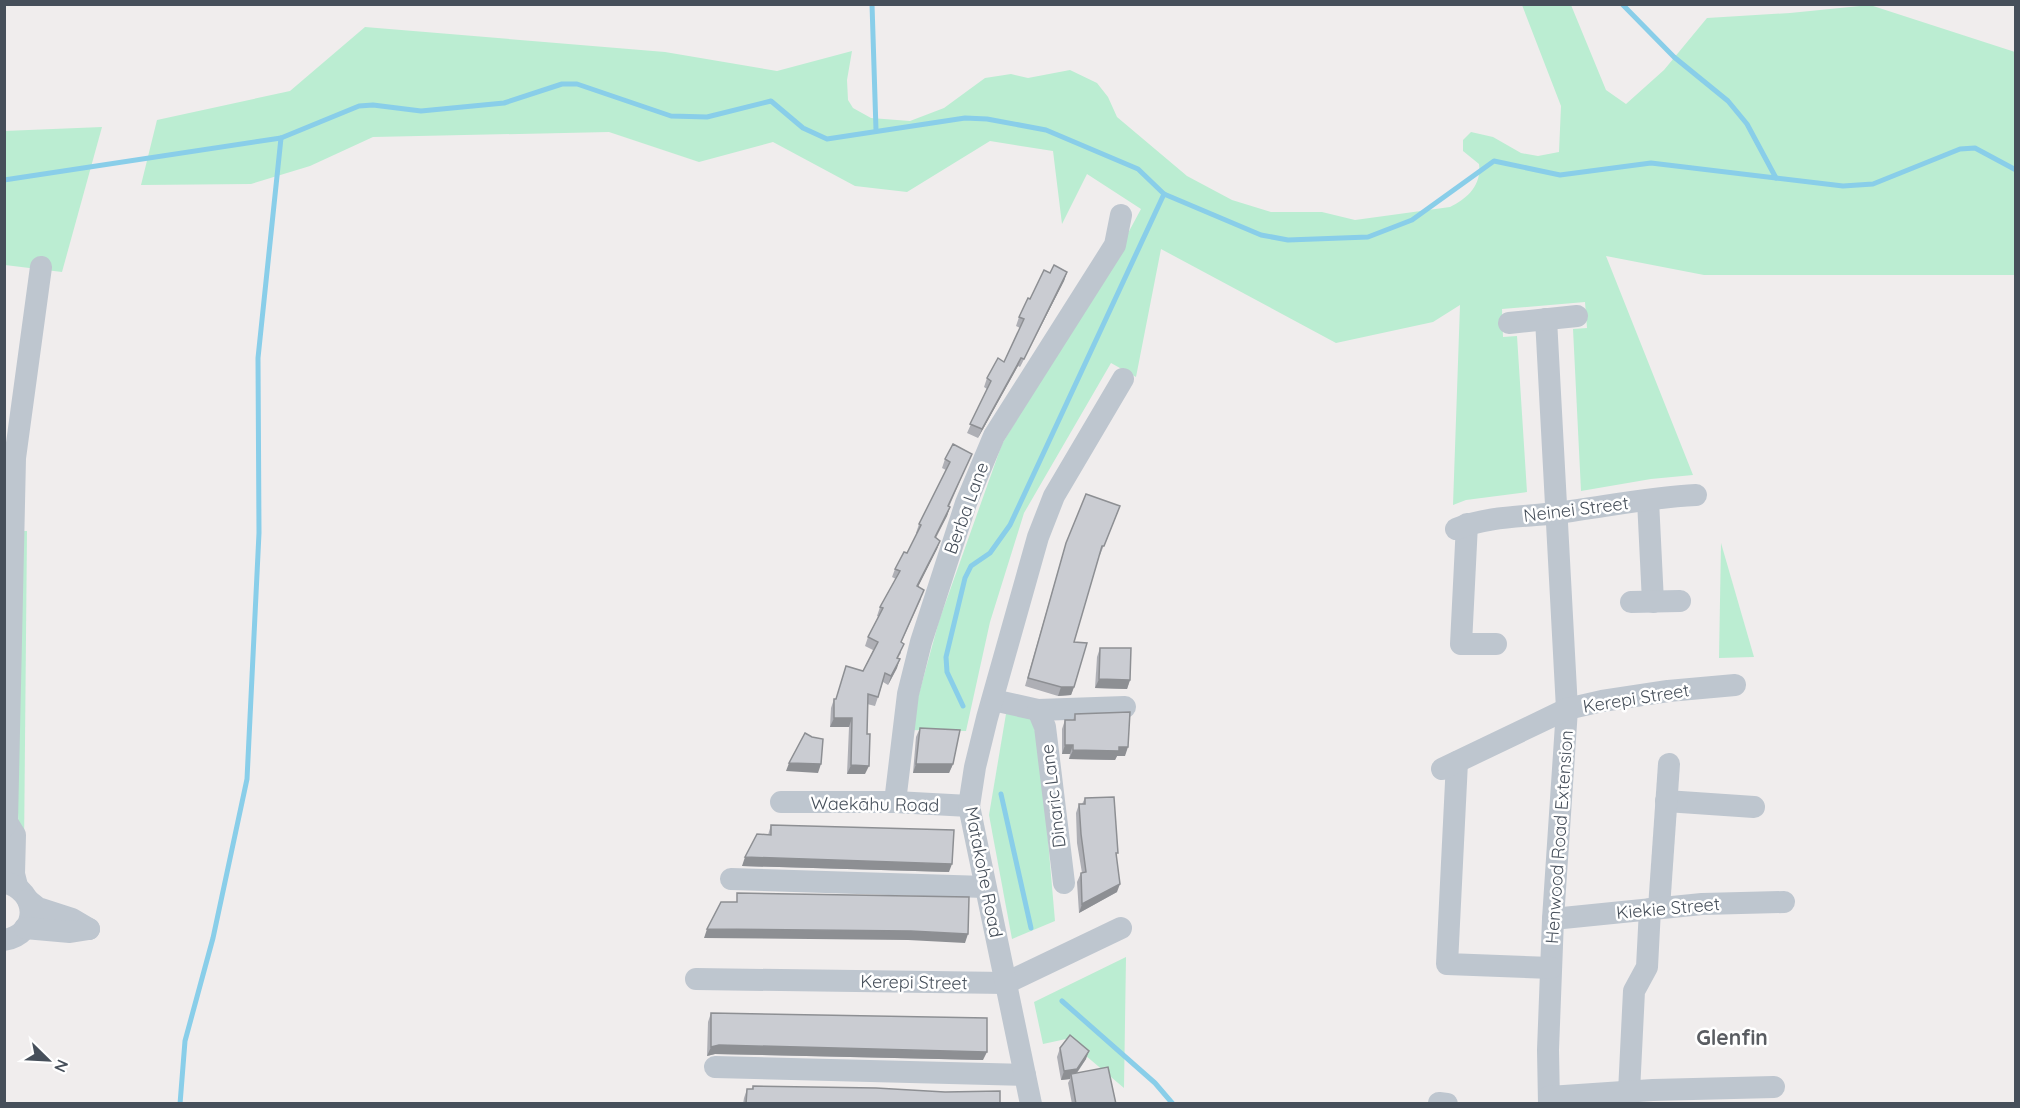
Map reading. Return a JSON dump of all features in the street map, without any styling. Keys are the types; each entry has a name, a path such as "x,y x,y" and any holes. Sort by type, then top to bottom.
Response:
{"street":[{"name":"Berba Lane","path":"895,802 908,694 921,642 966,503 994,436 1114,245 1121,214"},
{"path":"11,938 31,914 17,889 14,874 15,835 6,825 15,458 41,267"},
{"path":"1509,323 1577,316"},
{"name":"Henwood Road Extension","path":"1546,319 1567,709 1553,919 1548,1050 1549,1100"},
{"name":"Matakohe Road","path":"1031,1104 969,806 975,767 1038,537 1054,496 1123,379"},
{"name":"Neinei Street","path":"1496,644 1461,644 1462,526 1476,521 1696,495"},
{"path":"1648,500 1642,602 1680,600"},
{"name":"Kerepi Street","path":"1551,968 1447,964 1449,766 1567,709 1646,694 1735,685"},
{"path":"993,700 1038,710 1125,707"},
{"name":"Dinaric Lane","path":"1038,710 1045,727 1064,883"},
{"path":"1629,1092 1635,991 1647,967 1669,764"},
{"path":"1666,801 1754,807"},
{"name":"Waekāhu Road","path":"781,802 895,802 969,806"},
{"path":"731,879 985,887"},
{"path":"11,938 89,929 72,919 38,908 17,889"},
{"name":"Kiekie Street","path":"1553,919 1702,904 1784,902"},
{"name":"Kerepi Street","path":"696,979 1006,983 1121,928"},
{"path":"715,1067 1025,1075"},
{"path":"1549,1100 1629,1092 1653,1097 1747,1095 1774,1087"},
{"path":"1438,1103 1447,1104"}],"green space":[{"path":"1522,5 1571,5 1606,90 1626,104 1664,70 1707,18 1870,5 2015,52 2015,275 1704,275 1606,256 1693,475 1651,479 1581,491 1573,329 1587,328 1585,302 1502,309 1503,337 1517,336 1527,492 1466,500 1453,505 1460,305 1433,322 1336,343 1161,249 1136,377 1111,363 1024,513 990,622 966,731 909,730 939,621 1002,444 1141,209 1087,174 1062,224 1053,151 990,141 907,192 855,186 773,142 699,162 609,132 373,137 310,166 251,184 141,185 157,120 290,91 365,27 665,52 777,71 852,51 847,80 848,100 853,108 871,118 910,121 944,108 985,78 1011,74 1028,78 1070,70 1097,83 1108,97 1117,117 1187,176 1232,200 1271,212 1322,212 1355,220 1450,207 1462,200 1476,185 1479,172 1479,164 1463,151 1463,140 1471,132 1493,137 1521,153 1538,156 1559,152 1561,106"},
{"path":"102,127 62,272 5,265 4,131"},
{"path":"20,531 27,531 24,850 19,850 17,774"},
{"path":"1721,543 1754,657 1719,658"},
{"path":"1007,708 1031,718 1040,748 1055,921 1012,939 989,815"},
{"path":"1126,957 1124,1088 1066,1039 1043,1044 1034,1002"}],"building":[{"path":"1054,265 1067,272 1024,359 1021,358 982,429 970,424 991,381 987,378 998,358 1004,362 1024,319 1019,317 1028,298 1030,299 1044,270 1050,273"},
{"path":"953,444 972,454 935,537 940,541 917,586 924,590 901,642 904,644 897,658 900,659 891,676 885,673 878,697 868,694 869,766 851,765 852,718 834,718 834,699 836,699 846,666 863,671 878,642 868,637 883,608 880,607 900,571 895,569 904,552 907,553 950,462 945,459"},
{"path":"1086,494 1120,506 1104,546 1102,546 1074,642 1087,643 1074,687 1061,687 1028,678 1066,543"},
{"path":"1100,648 1131,648 1130,680 1099,679"},
{"path":"1130,712 1128,747 1119,747 1119,751 1073,750 1073,745 1065,745 1065,720 1075,720 1075,714"},
{"path":"920,728 960,730 953,764 916,764"},
{"path":"805,733 823,739 821,764 789,763"},
{"path":"1114,797 1118,853 1116,853 1120,884 1082,904 1081,873 1086,872 1079,804 1085,804 1085,798"},
{"path":"771,825 954,830 952,864 745,857 757,834 771,835"},
{"path":"737,893 969,897 968,934 911,931 707,929 721,902 737,902"},
{"path":"711,1013 987,1018 987,1052 719,1045 711,1047"},
{"path":"1070,1035 1089,1051 1077,1069 1064,1071 1060,1048"},
{"path":"1108,1067 1116,1104 1076,1104 1071,1074"},
{"path":"753,1086 876,1088 945,1092 1000,1091 1000,1104 746,1104 747,1089 753,1089"}],"waterway":[{"path":"872,4 876,130"},
{"path":"1622,4 1674,57 1728,101 1747,124 1776,178"},
{"path":"4,180 281,138 359,106 373,105 421,111 504,103 562,84 577,84 671,116 707,117 771,101 803,128 827,139 965,118 987,119 1046,130 1138,169 1164,194 1261,235 1288,240 1368,237 1412,220 1494,161 1560,175 1651,163 1843,186 1873,184 1960,149 1975,148 2016,170"},
{"path":"180,1104 185,1041 213,938 247,779 259,533 258,358 281,138"},
{"path":"963,706 947,672 946,657 965,578 971,566 990,553 1010,525 1164,194"},
{"path":"1001,794 1031,928"},
{"path":"1062,1001 1155,1083 1173,1104"}],"district":[{"name":"Glenfin","path":"1732,1037"}]}
